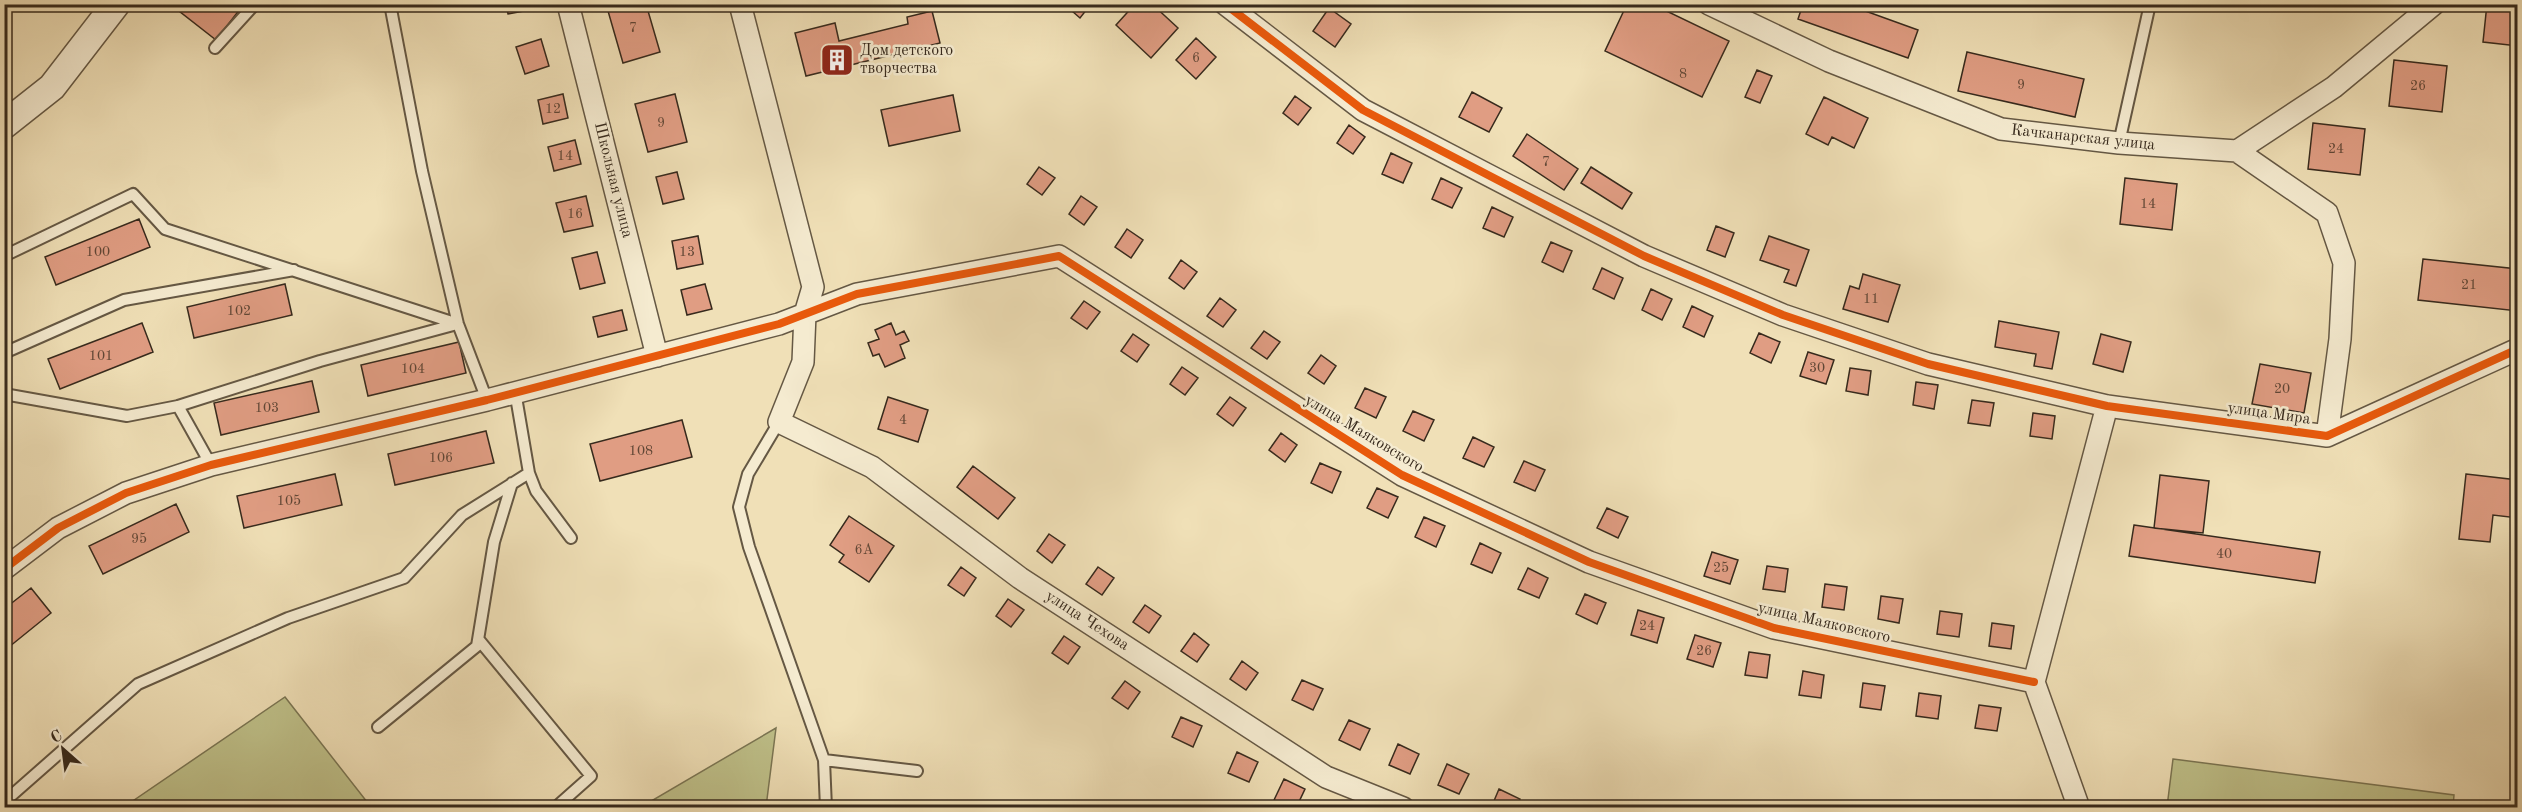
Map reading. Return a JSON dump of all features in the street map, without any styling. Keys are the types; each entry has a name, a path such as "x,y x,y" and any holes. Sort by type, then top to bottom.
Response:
{"street":[{"path":"4,125 52,87 116,4"},
{"name":"Школьная улица","path":"568,4 657,356"},
{"path":"740,4 813,287 805,314 803,362 779,422"},
{"name":"улица Мира","path":"1225,4 1363,110 1644,256 1783,315 1917,360 2107,406 2327,436 2517,349"},
{"name":"Качканарская улица","path":"1709,4 1829,61 2001,129 2120,142 2237,151"},
{"path":"2327,436 2340,339 2344,263 2327,213 2237,151 2334,87 2434,4"},
{"name":"улица Маяковского","path":"4,569 58,528 126,493 211,465 487,400 779,324 857,294 1059,256 1402,476 1589,562 1774,628 2034,682"},
{"path":"2079,807 2034,682 2107,406"},
{"name":"улица Чехова","path":"779,422 872,466 1020,578 1326,777 1397,806"}],"lane":[{"path":"215,48 255,4"},
{"path":"390,4 422,171 458,324 487,400"},
{"path":"2120,142 2150,4"},
{"path":"4,256 133,194 165,229 458,324"},
{"path":"4,353 124,300 295,270"},
{"path":"4,394 127,416 178,405 320,361 458,324"},
{"path":"515,391 529,472 536,491 571,538"},
{"path":"178,405 211,465"},
{"path":"779,422 748,474 739,507 749,547 824,760 826,807"},
{"path":"4,802 138,684 288,618 404,578 462,515 529,472"},
{"path":"378,727 477,646 494,542 512,483"},
{"path":"478,640 591,776 555,807"},
{"path":"824,760 917,771"}],"green space":[{"path":"285,697 371,807 124,807"},
{"path":"776,728 766,807 641,807"},
{"path":"2173,759 2454,795 2453,807 2167,807"}],"building":[{"path":"184,4 244,4 216,40 179,11"},
{"path":"506,4 534,4 535,9 508,14"},
{"path":"606,4 646,4 660,52 623,63"},
{"path":"1064,4 1091,4 1080,18"},
{"path":"1135,4 1152,4 1178,28 1151,58 1116,25"},
{"path":"1627,4 1652,4 1729,41 1702,97 1605,51"},
{"path":"1803,4 1846,4 1918,30 1908,58 1798,19"},
{"path":"2487,4 2518,4 2518,46 2483,42"},
{"path":"1329,8 1351,24 1335,47 1313,31"},
{"name":"Дом детского творчества","path":"932,11 940,43 806,76 795,33 835,23 839,41 908,24 907,17"},
{"path":"1196,38 1216,57 1196,79 1176,60"},
{"path":"541,39 549,66 525,74 516,47"},
{"path":"1967,52 2084,79 2075,117 1958,91"},
{"path":"2394,60 2447,66 2442,112 2389,106"},
{"path":"1757,70 1772,76 1760,103 1745,97"},
{"path":"1472,92 1502,108 1489,132 1459,117"},
{"path":"563,94 568,118 543,124 538,100"},
{"path":"675,94 687,142 648,152 635,104"},
{"path":"953,95 960,131 889,146 881,110"},
{"path":"1295,96 1311,108 1298,125 1283,113"},
{"path":"1824,97 1868,118 1854,148 1832,137 1828,145 1806,134"},
{"path":"2313,123 2365,129 2360,175 2308,169"},
{"path":"1349,125 1365,137 1353,154 1337,143"},
{"path":"1527,134 1578,169 1564,190 1513,156"},
{"path":"575,140 581,164 554,171 548,147"},
{"path":"1391,153 1412,163 1403,183 1382,174"},
{"path":"1039,167 1055,178 1042,195 1027,184"},
{"path":"1591,167 1632,193 1622,209 1581,183"},
{"path":"677,172 684,199 663,204 656,177"},
{"path":"1441,178 1462,188 1452,208 1432,199"},
{"path":"2125,178 2177,184 2172,230 2120,224"},
{"path":"586,196 593,226 564,232 556,203"},
{"path":"1081,196 1097,207 1084,225 1069,214"},
{"path":"1492,207 1513,217 1504,237 1483,228"},
{"path":"139,219 150,247 56,285 45,257"},
{"path":"1716,226 1734,233 1725,257 1707,250"},
{"path":"1127,229 1143,240 1131,258 1115,247"},
{"path":"698,236 703,264 677,269 672,241"},
{"path":"1769,236 1809,250 1796,286 1784,282 1789,270 1760,260"},
{"path":"1551,242 1572,251 1563,272 1542,262"},
{"path":"597,252 605,283 580,289 572,258"},
{"path":"2423,259 2518,269 2518,311 2418,300"},
{"path":"1181,260 1197,272 1184,289 1169,278"},
{"path":"1602,268 1623,278 1614,299 1593,289"},
{"path":"1863,274 1900,285 1888,322 1843,309 1850,286 1859,289"},
{"path":"285,284 292,315 194,338 187,307"},
{"path":"705,284 712,309 687,315 681,290"},
{"path":"1651,289 1672,299 1662,320 1642,310"},
{"path":"1220,298 1236,310 1223,327 1207,316"},
{"path":"1084,301 1100,312 1087,329 1071,318"},
{"path":"1692,306 1713,316 1704,337 1683,327"},
{"path":"622,310 627,330 598,337 593,317"},
{"path":"1999,321 2059,332 2052,369 2034,366 2036,354 1995,347"},
{"path":"142,323 153,352 60,389 48,359"},
{"path":"891,323 896,335 904,331 909,341 900,345 905,358 885,367 879,354 873,356 868,343 879,339 875,330"},
{"path":"1264,331 1280,342 1267,359 1251,348"},
{"path":"1759,333 1780,342 1771,363 1750,353"},
{"path":"1133,334 1149,345 1137,362 1121,351"},
{"path":"2101,334 2131,342 2123,372 2093,364"},
{"path":"459,342 466,373 368,396 361,365"},
{"path":"1808,352 1834,360 1826,384 1800,376"},
{"path":"1321,355 1336,366 1324,384 1308,373"},
{"path":"2260,364 2311,373 2304,413 2252,404"},
{"path":"1182,367 1198,378 1185,395 1170,384"},
{"path":"1850,368 1871,371 1868,395 1846,391"},
{"path":"312,381 319,412 221,435 214,403"},
{"path":"1916,382 1938,385 1934,409 1913,405"},
{"path":"1365,388 1386,397 1376,418 1355,408"},
{"path":"888,397 928,410 918,442 878,429"},
{"path":"1230,397 1246,408 1233,426 1217,414"},
{"path":"1972,400 1994,403 1990,426 1968,423"},
{"path":"1413,411 1434,420 1424,441 1403,431"},
{"path":"2033,413 2055,416 2052,439 2030,436"},
{"path":"682,420 692,457 600,481 590,444"},
{"path":"486,431 494,463 395,485 388,454"},
{"path":"1281,433 1297,445 1285,462 1269,450"},
{"path":"1473,437 1494,447 1484,467 1463,458"},
{"path":"1524,461 1545,470 1535,491 1514,482"},
{"path":"1320,463 1341,472 1332,493 1311,483"},
{"path":"973,466 1015,498 998,519 957,487"},
{"path":"335,474 342,505 244,528 237,496"},
{"path":"2466,474 2518,480 2518,518 2493,515 2490,542 2459,539"},
{"path":"2160,475 2209,481 2203,533 2154,528"},
{"path":"1377,488 1398,497 1388,518 1367,508"},
{"path":"176,504 189,532 103,574 89,546"},
{"path":"1607,508 1628,517 1618,538 1597,528"},
{"path":"849,516 894,546 869,582 839,562 844,555 830,545"},
{"path":"1424,517 1445,526 1436,547 1415,537"},
{"path":"2134,525 2320,552 2315,583 2129,556"},
{"path":"1049,534 1065,545 1052,563 1037,551"},
{"path":"1480,543 1501,553 1492,573 1471,564"},
{"path":"1712,552 1738,560 1730,584 1704,576"},
{"path":"1767,566 1788,569 1785,592 1763,589"},
{"path":"961,567 976,578 964,596 948,585"},
{"path":"1098,567 1114,578 1102,595 1086,584"},
{"path":"1528,568 1548,578 1539,598 1518,589"},
{"path":"1825,584 1847,587 1844,610 1822,607"},
{"path":"31,588 51,613 4,651 4,609"},
{"path":"1585,594 1606,603 1597,624 1576,614"},
{"path":"1881,596 1903,599 1899,623 1878,619"},
{"path":"1008,599 1024,610 1011,627 996,616"},
{"path":"1145,605 1161,616 1149,633 1133,622"},
{"path":"1638,610 1664,618 1657,643 1631,635"},
{"path":"1940,611 1962,614 1959,637 1937,634"},
{"path":"1992,623 2014,626 2011,649 1989,646"},
{"path":"1194,633 1209,645 1197,662 1181,651"},
{"path":"1695,635 1721,643 1713,667 1687,659"},
{"path":"1064,636 1080,647 1068,664 1052,653"},
{"path":"1749,652 1770,655 1767,678 1745,675"},
{"path":"1242,661 1258,673 1246,690 1230,679"},
{"path":"1803,671 1824,675 1821,698 1799,695"},
{"path":"1302,680 1323,689 1313,710 1292,700"},
{"path":"1125,681 1140,692 1128,709 1112,698"},
{"path":"1863,683 1885,686 1881,710 1860,707"},
{"path":"1919,693 1941,696 1938,719 1916,716"},
{"path":"1979,705 2001,708 1997,731 1975,728"},
{"path":"1181,717 1202,726 1193,747 1172,737"},
{"path":"1349,720 1370,729 1360,750 1339,740"},
{"path":"1398,744 1419,754 1410,774 1389,765"},
{"path":"1237,752 1258,762 1249,782 1228,773"},
{"path":"1447,764 1469,774 1459,794 1438,785"},
{"path":"1284,779 1305,789 1296,808 1274,800"},
{"path":"1499,789 1520,799 1516,808 1491,808"}],"cycle path":[{"path":"1225,4 1363,110 1644,256 1783,315 1928,364 2107,406 2327,436 2518,349"},
{"path":"4,569 58,528 126,493 211,465 487,400 779,324 857,294 1059,256 1402,475 1589,562 1774,628 2034,682"}],"place":[{"name":"Дом детского творчества","path":"837,60"}]}
